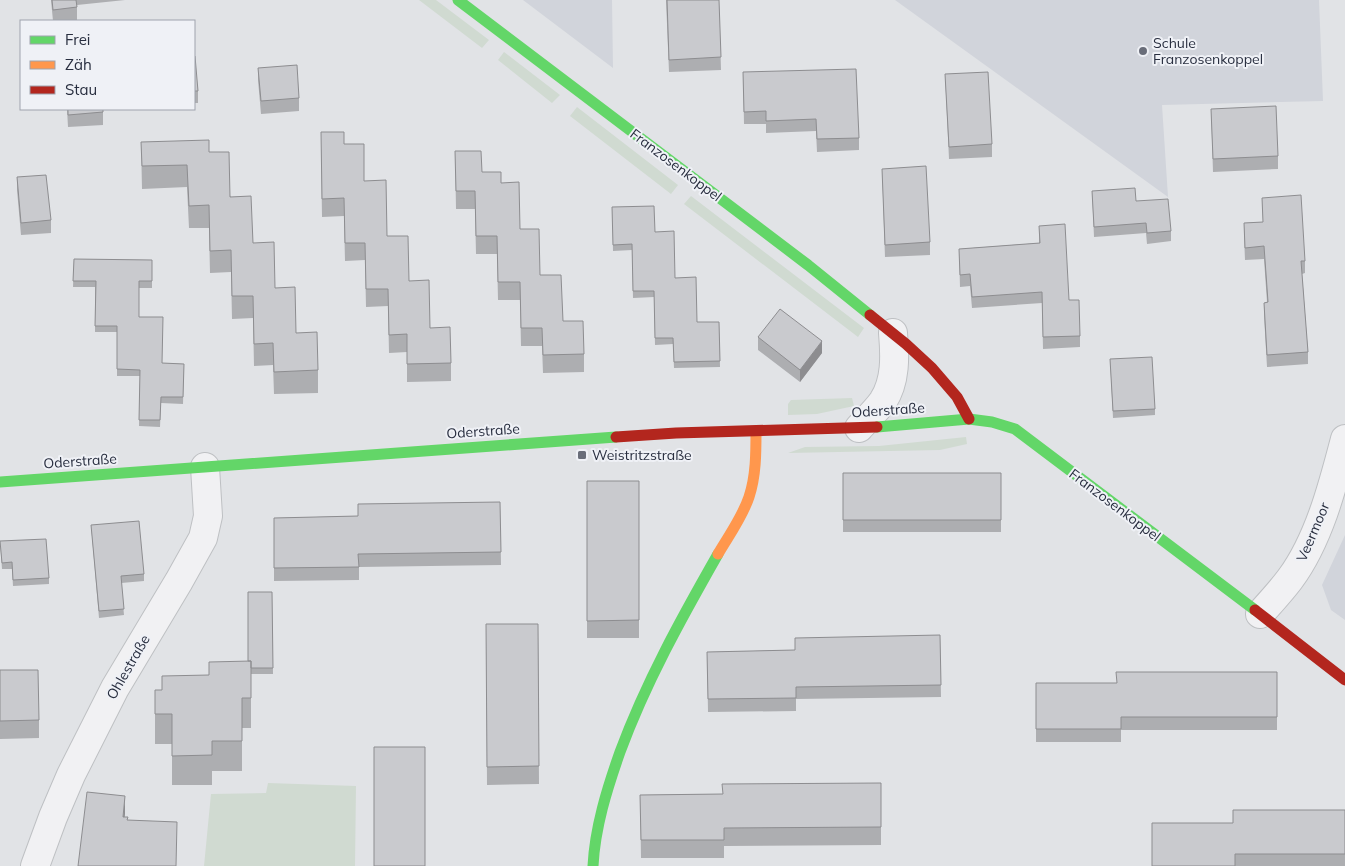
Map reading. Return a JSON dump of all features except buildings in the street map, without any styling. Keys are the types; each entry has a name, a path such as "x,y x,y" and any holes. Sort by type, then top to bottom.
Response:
{"street":[{"name":"Franzosenkoppel","path":"458,0 808,265 906,344 932,368 956,398 969,419 1000,422 1015,429 1345,680"},
{"path":"859,428 883,401 888,390 894,371 895,358 892,333"},
{"name":"Oderstraße","path":"0,482 602,437 859,428 969,419"},
{"path":"593,866 598,824 607,790 623,743 646,686 668,642 749,497 756,460 756,431"},
{"name":"Veermoor","path":"1260,614 1290,579 1304,556 1317,529 1333,483 1345,439"},
{"name":"Ohlestraße","path":"35,866 53,817 115,688 203,538 208,516 205,467"}],"shaded area":[{"path":"419,0 436,0 489,40 482,48"},
{"path":"523,0 612,0 613,68"},
{"name":"Schule Franzosenkoppel","path":"895,0 1319,0 1323,101 1162,105 1168,197"},
{"path":"504,52 560,95 552,103 498,60"},
{"path":"577,107 678,185 671,194 570,116"},
{"path":"691,196 864,328 858,337 684,204"},
{"path":"852,398 854,406 817,414 788,415 788,404 791,400"},
{"path":"966,437 967,444 940,450 788,453 805,447 879,446"},
{"path":"1345,535 1345,620 1331,610 1322,585"},
{"path":"268,783 356,786 355,866 204,866 211,794 266,793"}],"traffic: fast":[{"path":"458,0 808,265 870,315"},
{"path":"877,427 969,419 992,422 1015,429 1255,610"},
{"path":"0,482 616,437"},
{"path":"593,866 602,808 630,726 665,651 718,554"}],"traffic: slow":[{"path":"718,554 739,519 749,497 756,456 756,431"}],"traffic: jam":[{"path":"870,315 932,368 957,397 969,419"},
{"path":"616,437 676,433 877,427"},
{"path":"1255,610 1345,680"}],"place":[{"name":"Schule Franzosenkoppel","path":"1143,51"},
{"name":"Weistritzstraße","path":"582,455"}]}
